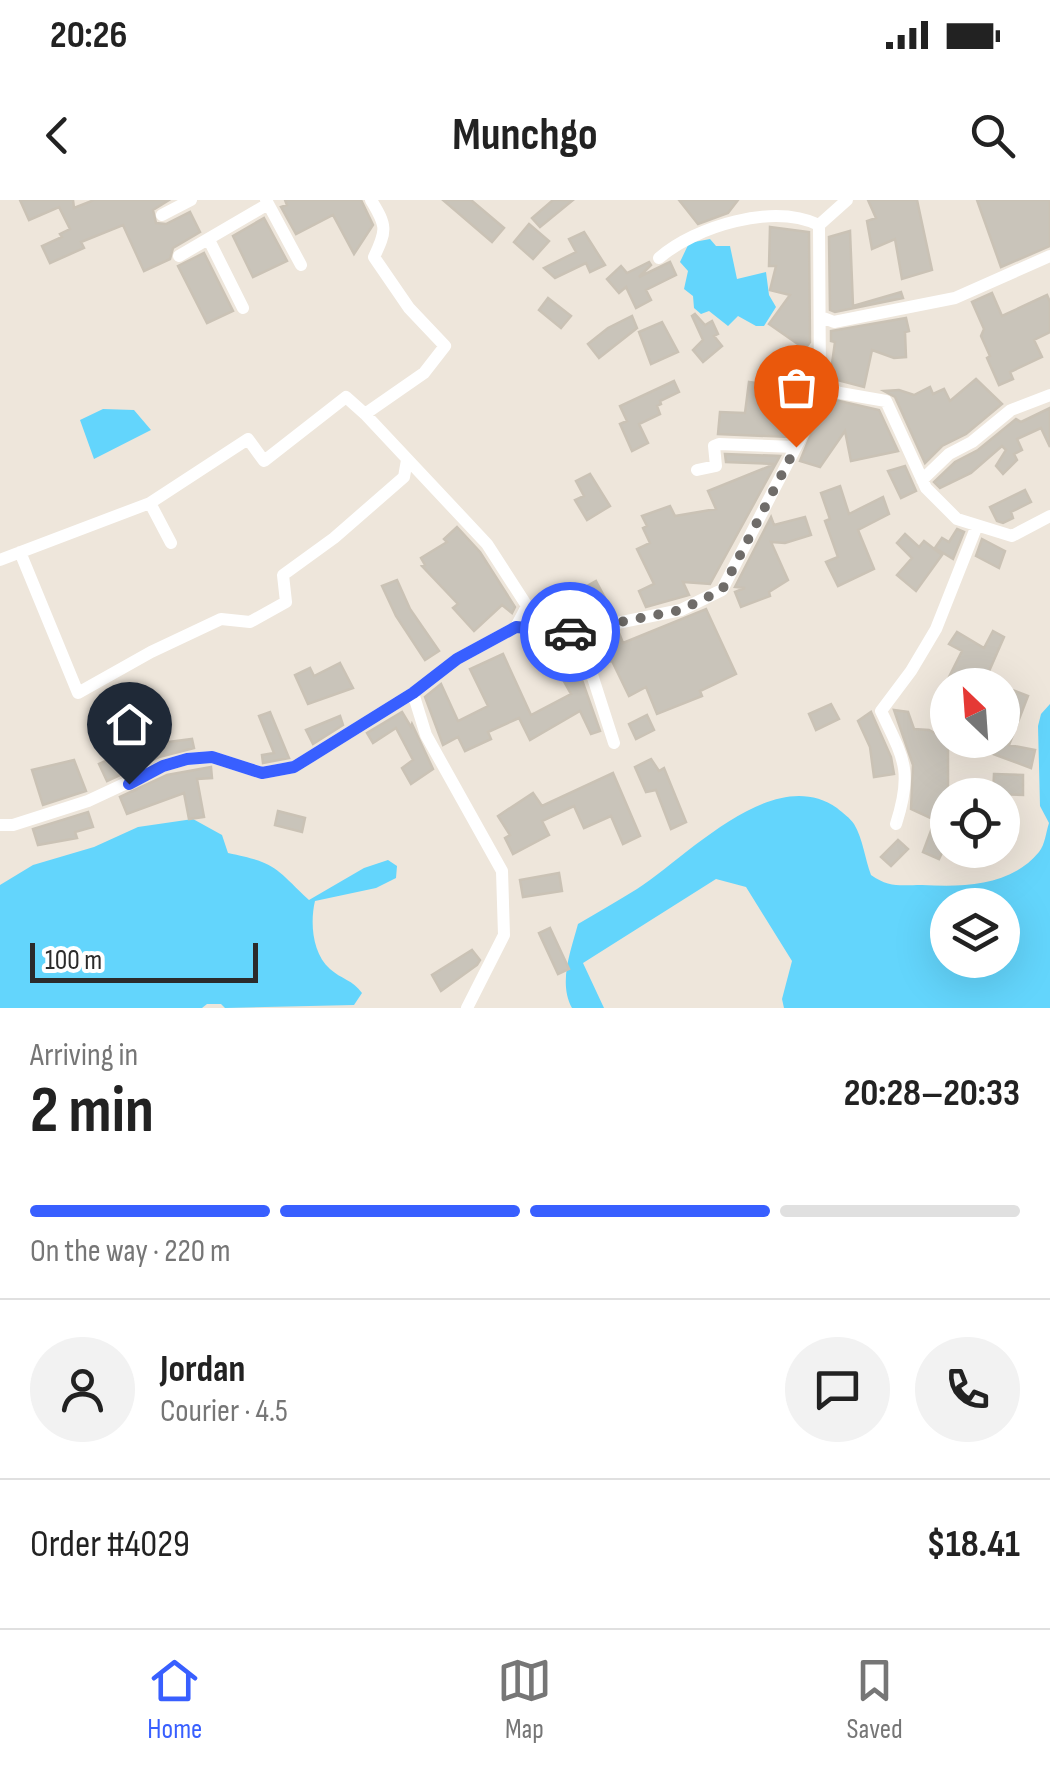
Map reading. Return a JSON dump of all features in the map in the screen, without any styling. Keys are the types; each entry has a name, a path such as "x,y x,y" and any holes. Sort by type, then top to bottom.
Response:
{"street":[{"path":"162,215 191,200"},
{"path":"365,414 424,373 445,346 409,308 374,257 385,234 382,218 371,200"},
{"path":"819,224 847,200"},
{"path":"178,256 267,202 301,265"},
{"path":"659,258 677,242 764,215 804,218 819,224"},
{"path":"0,825 13,825 88,801 187,759 212,757 262,773 294,767 413,693 457,659 516,627 578,632 681,610 722,590 796,447 820,385 819,224"},
{"path":"210,240 243,308"},
{"path":"821,317 834,322 955,298 1050,256"},
{"path":"820,385 840,393 886,401 922,480 957,519 1012,536 1050,516"},
{"path":"922,480 948,454 982,436 1011,410 1050,395"},
{"path":"0,560 150,503 248,440 264,461 346,397 487,544 526,606 516,627"},
{"path":"696,470 716,466 714,446 719,444 796,447"},
{"path":"20,552 78,693 151,652 222,619 250,622 286,602 283,574 334,538 404,477 407,460"},
{"path":"150,503 171,542"},
{"path":"896,824 906,793 906,770 881,711 911,672 936,629 976,528"},
{"path":"578,632 614,744"},
{"path":"413,693 426,735 502,871 504,934 467,1008"}],"water":[{"path":"710,239 716,246 730,246 737,279 766,272 769,295 776,307 764,326 738,316 728,326 709,311 701,314 694,308 693,296 684,289 688,271 680,262 689,243"},
{"path":"103,409 134,410 151,430 94,459 80,420"},
{"path":"1050,704 1050,1008 784,1008 782,999 792,961 746,887 716,879 583,963 604,1008 572,1008 566,977 578,924 637,889 732,819 759,805 786,797 812,797 837,808 857,830 871,875 890,884 969,885 1014,872 1039,852 1049,823 1040,806 1041,714"},
{"path":"193,819 222,835 228,853 274,868 309,900 364,868 388,860 397,866 396,878 376,888 315,901 313,928 319,955 330,969 362,993 354,1005 0,1008 0,885 33,865 94,847 138,827"}],"building":[{"path":"20,200 73,200 74,208 94,200 169,200 153,210 156,223 166,224 190,212 200,232 173,248 170,259 144,271 123,225 81,242 84,248 50,263 42,246 70,229 59,207 29,220"},
{"path":"285,200 361,200 373,225 354,254 333,215 296,234 281,207 287,205"},
{"path":"443,200 471,200 504,228 492,242"},
{"path":"553,200 573,200 540,227 532,218"},
{"path":"679,200 738,200 728,213 698,224"},
{"path":"868,200 917,200 932,270 902,279 895,239 872,249 867,221 876,218"},
{"path":"977,200 1050,200 1050,246 1001,267"},
{"path":"264,218 287,261 253,277 233,236"},
{"path":"529,224 549,241 533,259 514,242"},
{"path":"770,227 809,232 810,342 805,349 769,324 790,295 770,290 776,266 769,266"},
{"path":"850,231 853,306 901,292 903,298 830,310 829,237"},
{"path":"584,232 605,265 590,272 586,263 555,278 544,268 576,252 569,239"},
{"path":"204,253 233,311 207,323 178,266"},
{"path":"649,262 651,265 639,277 670,262 676,275 646,290 651,300 636,308 626,287 619,293 607,279 621,266 627,273"},
{"path":"992,293 1002,316 1047,295 1050,302 1050,332 1034,340 1042,357 1010,372 1013,379 999,385 981,336 984,329 972,302"},
{"path":"548,298 571,316 561,328 539,310"},
{"path":"695,314 705,325 712,321 718,334 714,336 722,346 703,362 693,350 703,340 692,316"},
{"path":"632,316 637,328 599,358 588,344"},
{"path":"906,318 906,357 894,358 872,350 864,387 830,378 835,342 831,341 831,331"},
{"path":"662,322 678,352 651,364 639,332"},
{"path":"976,379 1002,404 966,434 942,446 925,463 895,397 884,391 914,395 930,387 933,394 944,389 950,401"},
{"path":"674,381 679,392 660,401 660,414 639,424 648,443 632,451 620,424 627,421 620,406"},
{"path":"749,382 801,389 790,437 718,434 720,412 745,413"},
{"path":"826,398 879,410 898,451 851,461 845,431 820,467 800,461"},
{"path":"1050,408 1050,447 1041,428 1017,439 1022,450 1014,454 1017,460 1003,474 996,466 1006,450 1002,446 971,473 940,488 934,482 955,462 978,450 1016,419 1021,422"},
{"path":"725,454 780,456 710,584 683,582 689,595 646,607 639,591 654,584 637,549 650,543 642,516 670,506 675,516 716,509 708,491 775,464 726,462"},
{"path":"905,466 916,491 901,498 888,471"},
{"path":"590,474 610,506 587,520 575,500 584,496 576,481"},
{"path":"840,486 849,514 883,497 889,514 858,530 874,569 838,586 826,562 838,557 825,521 830,519 821,493"},
{"path":"1025,490 1031,502 1011,512 1013,518 1003,523 997,521 990,507"},
{"path":"771,517 774,525 805,517 811,535 785,543 771,542 788,580 769,592 770,596 741,607 735,592 745,588 735,587"},
{"path":"457,527 480,552 515,607 512,613 502,605 474,631 453,608 458,604 422,566 425,565 421,558 447,542 444,539"},
{"path":"957,529 964,532 953,559 935,548 942,538 949,542"},
{"path":"905,534 919,547 924,541 942,555 916,591 897,575 912,558 897,543"},
{"path":"982,539 1005,551 999,568 976,556"},
{"path":"397,580 410,609 439,651 425,660 382,586"},
{"path":"596,581 605,598 589,607 580,590"},
{"path":"706,609 736,674 700,691 702,696 657,714 646,687 629,696 612,661 599,664 591,639 619,633 623,643"},
{"path":"993,631 1004,637 990,668 954,668 962,651 949,644 957,632 984,648"},
{"path":"571,649 600,731 591,734 580,711 530,740 519,718 488,732 491,739 465,751 458,737 443,745 425,697 441,684 458,721 488,706 470,669 503,654 531,715 571,694 552,660"},
{"path":"340,663 353,688 308,704 295,675 310,668 314,676"},
{"path":"1020,693 1028,696 1020,717"},
{"path":"831,704 839,719 816,730 809,714"},
{"path":"894,710 908,712 914,729 930,731 930,758 948,758 948,778 930,778 930,818 911,809 913,765"},
{"path":"270,712 289,758 263,763 262,755 274,753 259,716"},
{"path":"402,712 411,727 412,724 433,769 411,784 402,768 413,760 396,728 373,743 367,733"},
{"path":"871,712 891,757 894,774 874,777 870,747 858,721"},
{"path":"647,715 654,730 636,739 629,724"},
{"path":"340,716 343,725 313,744 306,730"},
{"path":"192,739 194,748 159,757 107,781 99,764 115,757 112,750 127,743 136,762 162,750 160,743"},
{"path":"1020,747 1035,750 1031,768 1004,758 1020,758"},
{"path":"651,759 659,771 664,768 686,822 671,829 656,790 646,792 635,767"},
{"path":"74,760 86,791 43,805 32,770"},
{"path":"211,767 212,778 197,779 204,817 189,819 184,793 127,814 120,797 167,775"},
{"path":"613,773 640,836 623,844 611,816 584,828 574,806 542,821 549,835 513,854 505,838 510,835 498,816 533,793 542,806"},
{"path":"994,774 1023,775 1023,795 1020,778 994,778"},
{"path":"278,811 305,818 302,832 275,825"},
{"path":"88,812 93,827 75,832 77,838 38,845 33,829"},
{"path":"930,833 930,855 923,852"},
{"path":"898,840 908,849 891,866 881,857"},
{"path":"559,873 562,891 523,897 520,880"},
{"path":"550,928 569,969 558,974 539,933"},
{"path":"472,950 480,960 477,965 441,991 432,975"}],"way so far":[{"path":"570,632 681,610 722,590 796,447"}],"route":[{"path":"129,784 163,766 187,759 212,757 262,773 294,767 413,693 457,659 516,627 570,632"}]}
